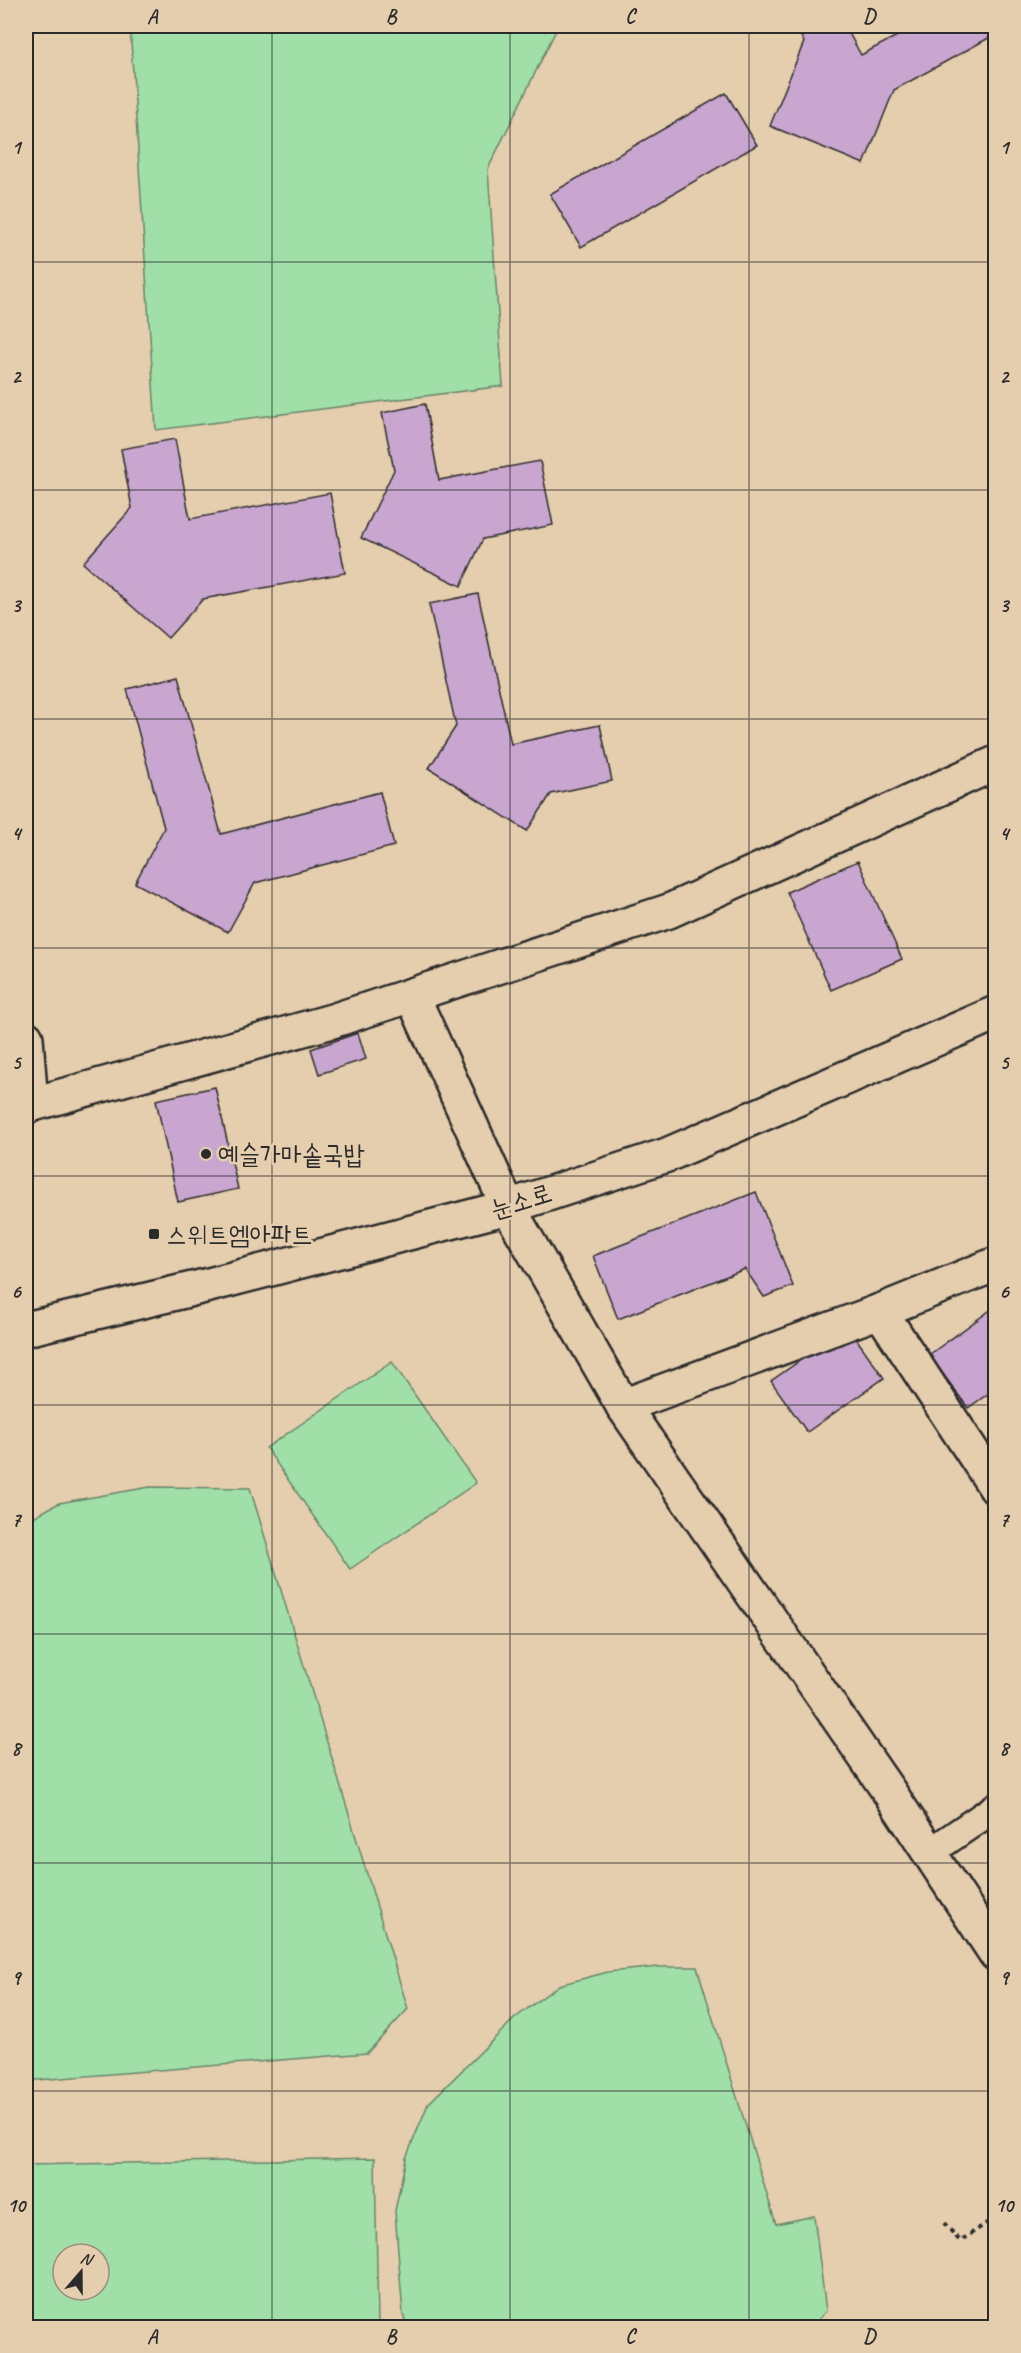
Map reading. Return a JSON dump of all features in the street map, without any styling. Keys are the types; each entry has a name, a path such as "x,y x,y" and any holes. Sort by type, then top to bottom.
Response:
{"street":[{"path":"26,1038 28,1105 332,1021 669,910 996,763"},
{"path":"412,995 508,1207 623,1406 930,1853 996,1954"},
{"name":"눈소로","path":"26,1329 209,1285 508,1207 667,1155 996,1013"},
{"path":"623,1406 880,1311 996,1264"},
{"path":"880,1311 996,1488"},
{"path":"930,1853 996,1807"}],"path":[{"path":"944,2223 960,2241 996,2217"}],"green space":[{"path":"130,26 558,26 488,169 503,386 156,430"},
{"path":"392,1362 476,1483 350,1569 266,1448"},
{"path":"150,1487 250,1488 408,2009 367,2053 26,2081 26,1521 59,1503"},
{"path":"659,1967 697,1967 776,2224 814,2216 826,2311 811,2328 408,2327 403,2315 395,2211 406,2158 428,2104 515,2018 559,1985 608,1972"},
{"path":"375,2158 378,2327 26,2327 26,2165"}],"building":[{"path":"795,26 845,26 861,55 916,26 996,26 996,34 894,90 864,164 770,126 804,42"},
{"path":"726,93 757,145 581,247 550,194"},
{"path":"425,404 439,480 540,461 553,525 483,539 461,586 361,538 394,470 382,413"},
{"path":"175,439 190,519 330,493 345,573 203,599 168,638 83,563 132,508 121,449"},
{"path":"478,594 511,744 600,725 612,781 551,794 527,831 429,768 456,726 429,604"},
{"path":"178,676 221,834 380,792 394,846 255,883 228,932 135,883 164,828 127,689"},
{"path":"858,861 902,959 831,990 787,892"},
{"path":"358,1033 366,1059 319,1074 311,1049"},
{"path":"215,1087 238,1189 178,1202 156,1100"},
{"path":"756,1192 793,1286 764,1297 745,1269 618,1319 593,1256"},
{"path":"996,1306 996,1388 968,1408 929,1355"},
{"path":"848,1327 884,1378 807,1432 771,1381"}],"place":[{"name":"예슬가마솥국밥","path":"206,1154"},
{"name":"스위트엠아파트","path":"154,1234"}]}
